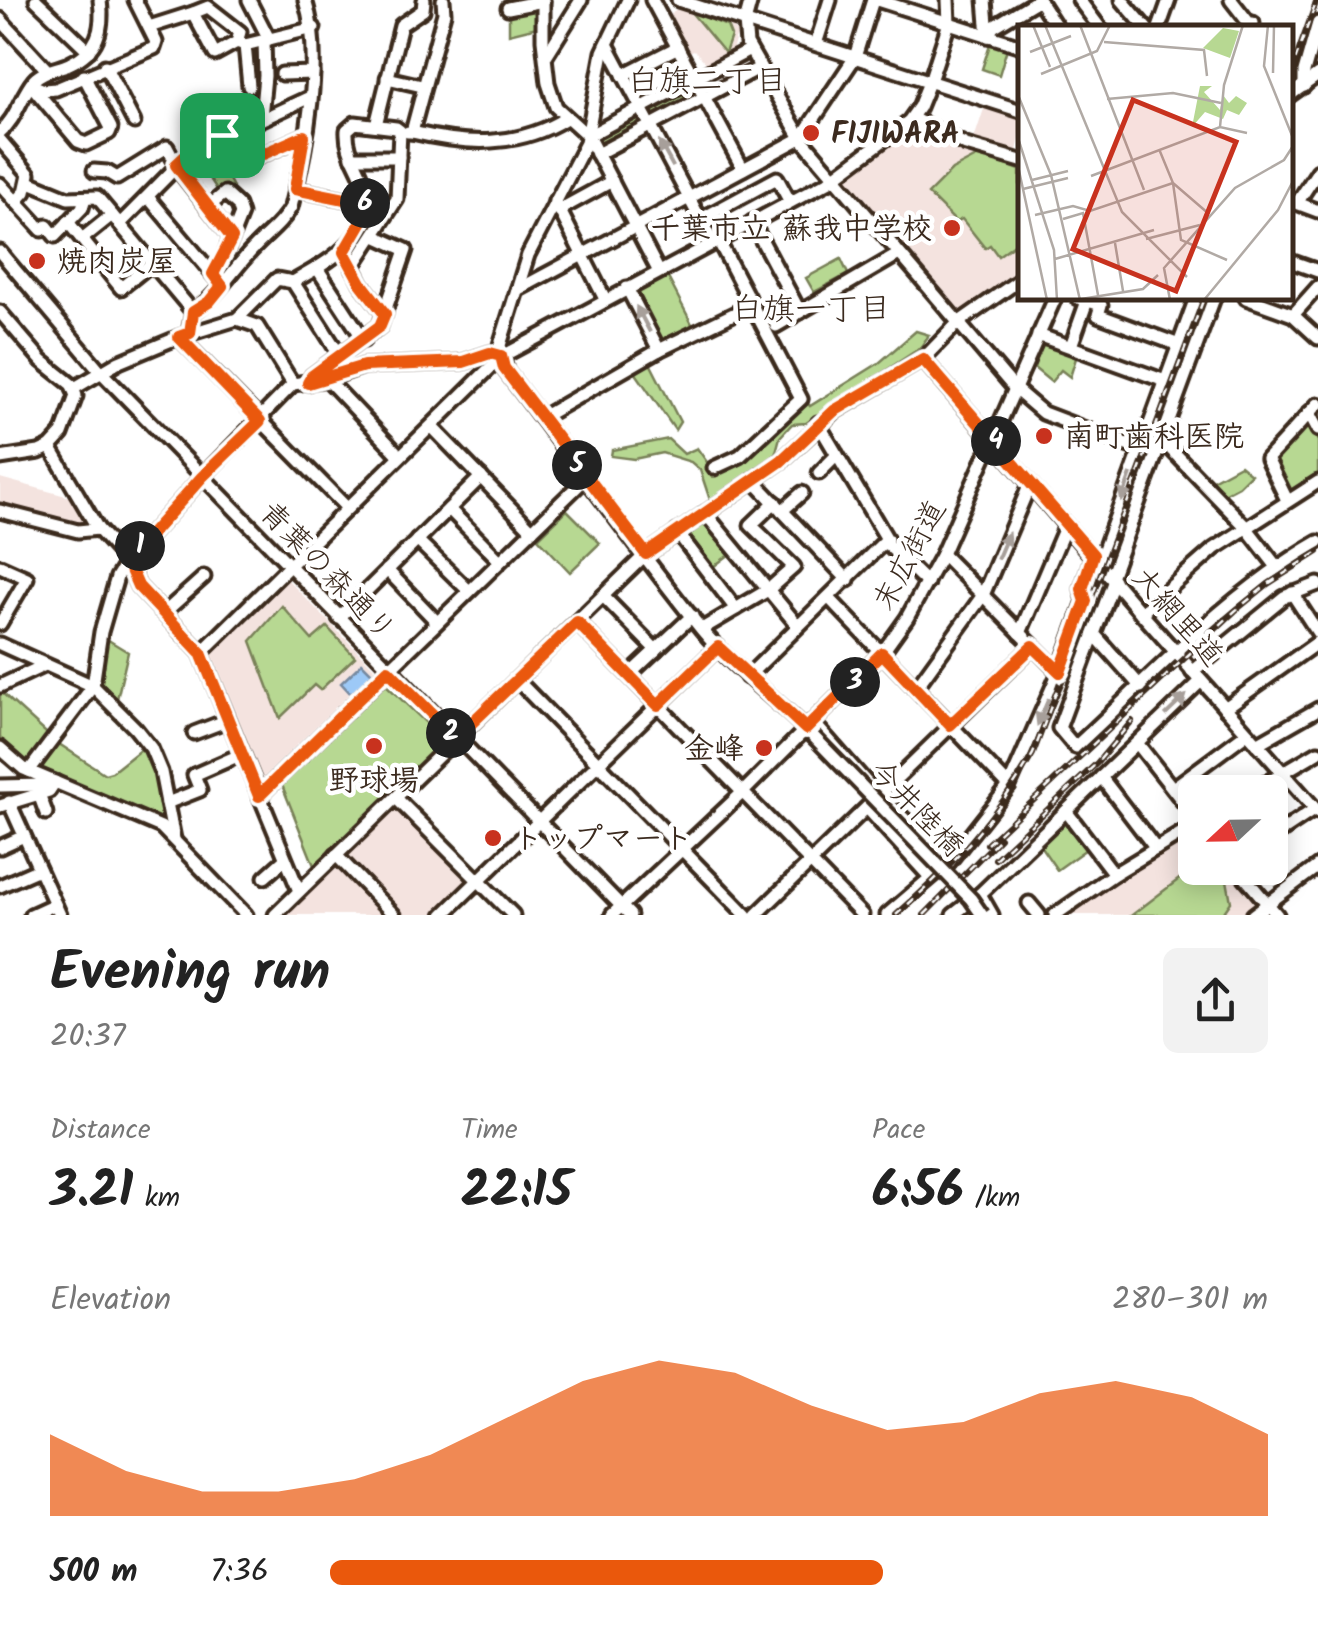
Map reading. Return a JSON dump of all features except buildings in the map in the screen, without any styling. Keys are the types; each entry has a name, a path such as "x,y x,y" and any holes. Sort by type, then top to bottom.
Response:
{"street":[{"path":"36,0 89,51"},
{"path":"0,132 10,124 35,79 89,51 101,32 100,0"},
{"path":"31,86 56,88 154,48 156,42 135,0"},
{"path":"249,0 266,39 261,117"},
{"path":"184,335 193,312 209,302 252,249 285,219 295,189 313,74 314,28 305,0"},
{"path":"546,56 581,0"},
{"path":"628,0 599,65 588,136 557,206 531,247 500,345 504,368 718,647 747,677 811,729 949,862"},
{"path":"652,0 743,169"},
{"path":"678,0 1018,110"},
{"path":"751,0 745,22 750,50 801,138 1015,390 1043,413 1140,450"},
{"path":"816,44 830,0"},
{"path":"517,290 801,138 854,57 875,0 1018,45"},
{"path":"201,653 501,356 834,178 912,118 930,81 949,23 948,0"},
{"path":"985,0 988,36"},
{"path":"988,36 994,27 1038,0 1055,25"},
{"path":"1079,0 1098,25"},
{"path":"1122,0 1143,25"},
{"path":"1160,25 1168,0"},
{"path":"1232,0 1249,24 1254,24"},
{"path":"508,8 543,1 548,83 556,107 588,136 658,270"},
{"path":"149,27 194,13 208,4 240,32 250,86"},
{"path":"354,265 396,198 399,157 444,6 423,5 401,25 376,125"},
{"path":"194,13 215,54 241,43 314,28"},
{"path":"0,19 48,71"},
{"path":"1304,86 1304,72 1318,23"},
{"path":"607,44 800,399 740,456 714,468"},
{"path":"623,75 678,47"},
{"path":"588,136 750,50"},
{"path":"106,66 134,122"},
{"path":"597,154 759,68"},
{"path":"282,74 313,74"},
{"path":"1293,94 1318,75"},
{"path":"31,86 78,141 86,144 110,128 84,76"},
{"path":"387,78 422,86"},
{"path":"82,239 148,197 190,152 310,96"},
{"path":"293,282 344,252 365,216 361,176 352,157 347,130 355,124 488,143 538,133 566,118"},
{"path":"912,118 966,145 1018,160"},
{"path":"222,135 232,168 304,136"},
{"path":"0,140 29,174 29,182 16,202"},
{"path":"94,171 117,178 168,148 176,165 232,238"},
{"path":"352,157 399,157"},
{"path":"1318,172 1294,202 1318,211"},
{"path":"700,220 777,178 790,202"},
{"path":"29,182 68,198 96,197 193,312"},
{"path":"557,206 612,182"},
{"path":"0,184 42,230 47,226 55,236 82,208 85,198"},
{"path":"295,189 365,203"},
{"path":"208,206 225,193 241,214 213,274"},
{"path":"148,197 222,286"},
{"path":"557,206 606,299"},
{"path":"68,222 121,288 152,263"},
{"path":"752,222 800,312"},
{"path":"308,383 312,376 380,326 406,250 375,236"},
{"name":"青葉の森通り","path":"0,252 102,373 621,912"},
{"path":"344,252 385,314"},
{"path":"776,326 899,254"},
{"path":"1293,262 1318,271"},
{"path":"317,268 364,340"},
{"path":"73,389 119,362 184,335 237,319 277,278 293,282 341,357"},
{"path":"275,915 646,554 781,461 818,424 923,359 958,322 1018,280"},
{"path":"1293,315 1318,287"},
{"path":"627,288 660,350"},
{"name":"末広街道","path":"621,912 811,729 882,653 942,554 1053,300"},
{"path":"1071,346 1083,300"},
{"path":"1086,300 1102,306 1098,315 1179,345"},
{"path":"887,915 949,862 1009,786 1060,672 1086,601 1082,589 1140,450 1195,300"},
{"path":"1213,300 1059,728 1076,747 1276,567 1318,542"},
{"path":"1252,300 1293,315 1318,338"},
{"path":"542,418 660,350 752,305"},
{"path":"0,312 76,396 62,434 50,448 0,458"},
{"path":"237,319 257,326 293,384"},
{"path":"184,335 260,421 346,507"},
{"path":"1038,335 1165,381"},
{"path":"30,771 94,686 101,632 127,561 293,384 327,379 364,366 463,362 490,353 501,356"},
{"name":"大網里道","path":"923,359 1316,810"},
{"path":"327,379 400,456"},
{"path":"1314,408 1318,430"},
{"path":"1287,500 1267,459 1314,408"},
{"path":"818,424 885,542 927,583"},
{"path":"432,426 531,529"},
{"path":"1162,440 1246,527 1276,567"},
{"path":"50,448 98,529 127,561 138,586 201,653 300,891"},
{"path":"837,454 823,475 849,474"},
{"path":"339,618 481,477"},
{"path":"259,796 586,478"},
{"path":"753,480 848,580"},
{"path":"1141,613 1214,550 1318,482"},
{"path":"916,688 982,595 1030,484"},
{"path":"702,629 768,590 794,568 751,525 802,494"},
{"path":"449,509 500,560"},
{"path":"0,512 78,530 98,529"},
{"path":"706,514 798,626"},
{"path":"1020,633 1066,524"},
{"path":"677,532 736,609"},
{"path":"418,540 469,591"},
{"path":"747,677 885,542"},
{"path":"942,554 1060,672"},
{"path":"0,566 27,578 5,606 0,624"},
{"path":"387,570 437,622"},
{"path":"164,614 204,576"},
{"path":"959,913 1137,743 1247,625 1292,593 1318,584"},
{"path":"1292,593 1318,633"},
{"path":"603,596 656,650"},
{"path":"828,598 1009,786"},
{"path":"629,675 692,616"},
{"path":"577,622 862,915"},
{"path":"1094,634 1140,686"},
{"path":"1225,708 1318,642"},
{"path":"0,644 94,686 151,748 161,772 174,838"},
{"path":"756,915 1033,646"},
{"path":"443,915 718,647"},
{"path":"0,686 44,665"},
{"path":"517,680 746,915"},
{"path":"1257,744 1318,709"},
{"path":"194,733 228,720"},
{"name":"今井陸橋","path":"811,729 982,915"},
{"path":"1172,788 1247,732"},
{"path":"1137,743 1178,796"},
{"path":"0,748 30,771 162,827 246,915"},
{"path":"1280,775 1318,752"},
{"path":"167,803 200,790 194,775 242,754"},
{"path":"1101,778 1156,849"},
{"path":"0,786 39,787 54,782"},
{"path":"31,915 58,910 24,836 4,804 49,790 54,782"},
{"path":"39,794 46,813"},
{"path":"396,798 512,915"},
{"path":"867,808 929,876"},
{"path":"1288,828 1316,810"},
{"path":"1066,811 1114,874"},
{"path":"1054,915 1178,835"},
{"path":"0,846 24,836"},
{"path":"336,856 394,915"},
{"path":"264,877 284,860"},
{"path":"1252,915 1318,866"},
{"path":"0,886 39,869"},
{"path":"1252,885 1277,915"},
{"path":"980,894 992,915"},
{"path":"1029,903 1039,915"}],"shaded area":[{"path":"678,7 732,23 737,34 731,54 709,66 694,50 689,52 667,18"},
{"name":"千葉市立 蘇我中学校","path":"985,106 1018,116 1016,154 972,145"},
{"name":"千葉市立 蘇我中学校","path":"911,123 1018,161 1018,277 965,314 957,315 842,180"},
{"path":"0,478 77,499 91,524 89,528 0,509"},
{"path":"280,578 286,578 376,670 377,676 263,787 258,786 206,655"},
{"path":"400,806 470,878 470,883 437,915 399,915 345,859"},
{"path":"1178,843 1178,885 1246,885 1262,905 1248,915 1067,915 1123,875"},
{"path":"335,866 386,915 284,915"}],"green space":[{"path":"541,5 541,26 509,34 509,12"},
{"path":"690,11 727,26 731,36 725,53"},
{"path":"991,41 1008,45 999,75 982,69"},
{"path":"690,83 698,92 696,98 653,121 646,107"},
{"path":"641,114 644,126 599,150 593,134"},
{"path":"980,155 1018,169 1018,241 998,256 990,245 985,248 962,219 956,222 928,194 952,170"},
{"path":"219,161 233,187 220,194 205,171 192,178"},
{"path":"841,259 848,274 814,292 806,278"},
{"path":"665,272 694,328 660,346 633,289"},
{"path":"916,331 929,335 920,348 806,423 792,424 780,437 774,459 711,503 700,470 691,462 662,453 634,459 611,456 612,450 668,439 684,454 697,448 714,472 805,400 810,406 879,363"},
{"path":"1042,342 1077,355 1070,377 1061,370 1051,382 1034,368"},
{"path":"649,361 680,422 675,430 633,369"},
{"path":"1308,421 1318,432 1318,479 1288,492 1274,459"},
{"path":"1240,465 1251,474 1239,486 1220,496 1207,483"},
{"path":"567,510 600,543 570,572 538,538"},
{"path":"705,521 734,551 709,570 685,534"},
{"path":"282,606 312,640 327,627 355,657 320,690 314,685 280,718 251,641"},
{"path":"105,638 128,652 117,699 100,682"},
{"path":"382,681 442,738 442,744 315,868 280,780"},
{"path":"0,691 56,742 105,774 145,746 160,774 169,823 164,825 36,771 0,738"},
{"path":"1064,820 1089,847 1057,870 1039,844"},
{"path":"1178,880 1178,885 1228,885 1231,902 1222,915 1132,915"}],"water":[{"path":"362,663 373,674 352,695 341,683"}],"railway":[{"path":"1293,67 1317,0"},
{"path":"896,915 972,840 1033,754 1203,300"},
{"path":"987,844 1235,611 1318,552"},
{"path":"995,859 1097,763 1132,721"},
{"path":"924,915 1000,838"}],"place":[{"name":"FIJIWARA","path":"811,133"},
{"name":"千葉市立 蘇我中学校","path":"952,228"},
{"name":"焼肉炭屋","path":"37,261"},
{"name":"南町歯科医院","path":"1044,436"},
{"name":"野球場","path":"374,746"},
{"name":"金峰","path":"764,748"},
{"name":"トップマート","path":"493,838"}],"district":[{"name":"白旗二丁目","path":"707,80"},
{"name":"白旗一丁目","path":"811,308"}],"route":[{"path":"222,135 236,166 304,136 295,189 365,203 365,216 344,252 385,314 380,326 312,376 308,383 364,366 463,362 490,353 501,356 504,368 646,554 781,461 834,411 923,359 1093,555 1082,589 1086,601 1060,672 1033,646 950,725 882,653 806,729 718,647 658,705 577,622 456,738 388,670 259,796 201,653 138,586 127,561 202,477 260,421 179,337 190,333 193,312 209,302 222,286 213,274 232,238 176,165 190,152 222,135"}]}
